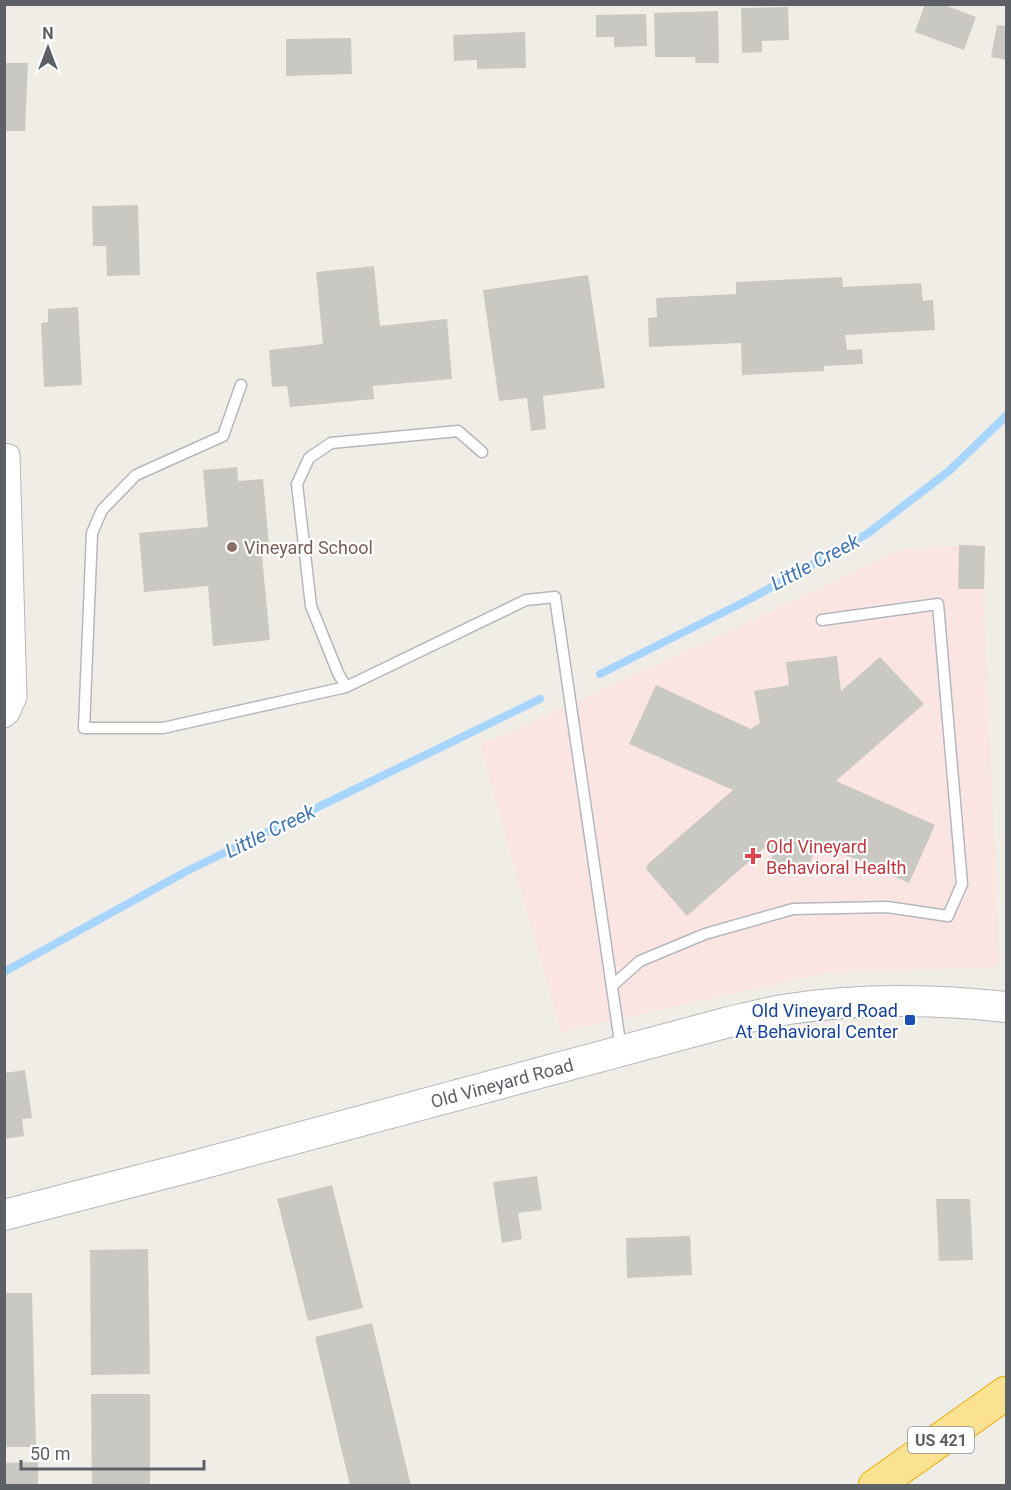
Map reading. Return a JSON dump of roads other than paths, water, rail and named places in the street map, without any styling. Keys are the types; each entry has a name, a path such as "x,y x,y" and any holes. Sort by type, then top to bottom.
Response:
{"highway":[{"name":"US 421","path":"875,1485 1006,1394"}],"street":[{"path":"4,454 9,455 16,697 9,713 4,717"},
{"name":"Old Vineyard Road","path":"4,1215 725,1023 789,1009 853,1002 911,1000 964,1002 1006,1007"}],"lane":[{"path":"241,385 223,436 136,475 102,510 92,533 84,728 163,728 346,687 526,600 555,597 621,1051"},
{"path":"346,687 310,606 297,484 309,458 331,443 458,431 482,452"},
{"path":"613,985 640,961 694,939 794,909 887,907 948,916 962,884 938,604 822,620"}],"waterway":[{"name":"Little Creek","path":"600,674 750,599 867,534 949,471 1006,416"},
{"name":"Little Creek","path":"4,972 187,871 540,699"}],"place":[{"name":"Vineyard School","path":"232,547"},
{"name":"Old Vineyard Behavioral Health","path":"753,856"},
{"name":"Old Vineyard Road At Behavioral Center","path":"910,1020"}]}
